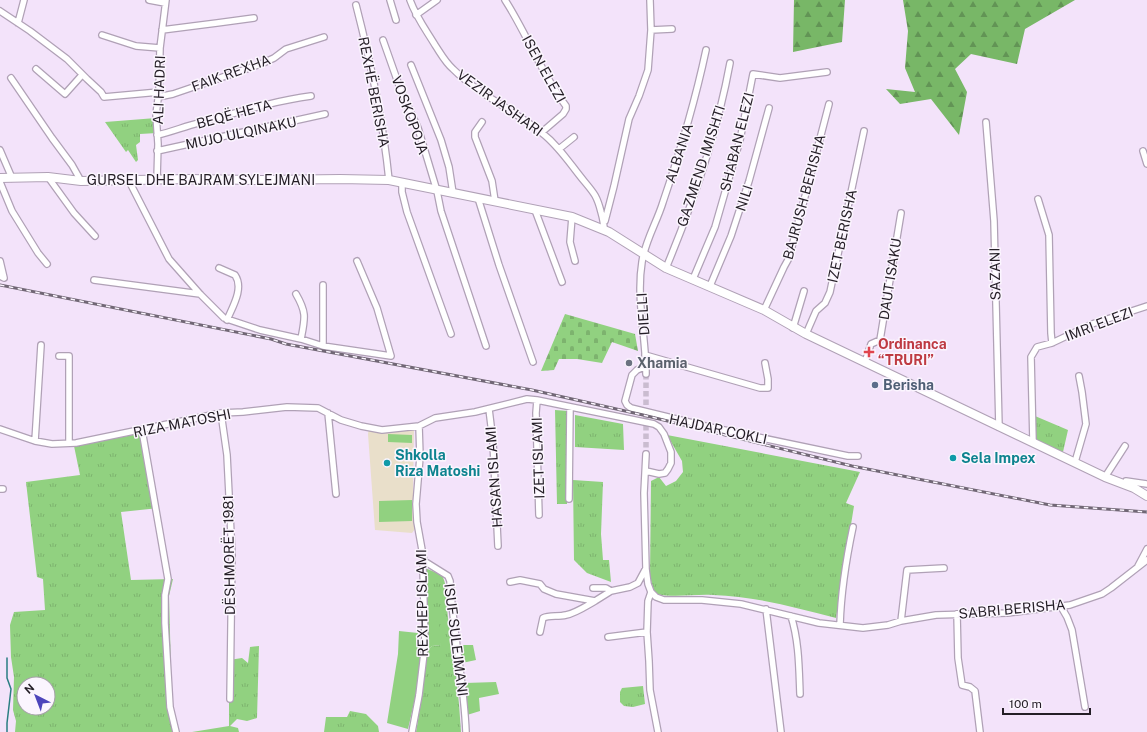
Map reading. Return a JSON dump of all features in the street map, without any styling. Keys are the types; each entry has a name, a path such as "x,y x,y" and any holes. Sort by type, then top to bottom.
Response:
{"street":[{"path":"18,23 24,0"},
{"path":"150,0 166,2"},
{"path":"390,0 396,20"},
{"name":"VEZIR JASHARI","path":"410,0 416,15 435,44 442,58 453,70 481,93 542,132 559,149 594,191 600,202 604,226"},
{"path":"416,15 437,0"},
{"name":"ISEN ELEZI","path":"505,0 514,13 545,74 566,106 563,114 542,132"},
{"path":"604,226 630,119 648,70 651,30 650,0"},
{"name":"ALI HADRI","path":"157,179 158,135 156,114 160,48 166,2"},
{"name":"REXHË BERISHA","path":"356,5 370,60 386,150 389,180"},
{"path":"0,11 68,59 82,75 65,94 36,69"},
{"path":"162,30 254,18"},
{"path":"651,30 672,29"},
{"path":"102,35 136,46 160,48"},
{"name":"FAIK REXHA","path":"82,75 101,92 104,97 158,95 197,86 261,64 274,58 286,49 324,37"},
{"name":"VOSKOPOJA","path":"383,40 401,91 418,128 437,191"},
{"name":"ALBANIA","path":"643,254 663,203 687,128 698,88 706,50"},
{"name":"GAZMEND IMISHTI","path":"666,268 687,217 715,132 730,63"},
{"path":"411,65 441,140 449,167 453,193"},
{"name":"SHABAN ELEZI","path":"693,279 717,220 740,140 753,74 780,78 827,72"},
{"path":"11,78 72,165 81,181"},
{"name":"BEQË HETA","path":"158,135 288,99 311,96"},
{"name":"BAJRUSH BERISHA","path":"764,310 789,258 828,104"},
{"name":"NILI","path":"710,286 731,236 747,188 769,108"},
{"name":"MUJO ULQINAKU","path":"157,151 324,114"},
{"path":"482,122 475,132 475,137 492,181 495,202"},
{"name":"SAZANI","path":"986,122 994,221 999,427"},
{"name":"IZET BERISHA","path":"806,334 816,311 825,303 830,292 864,131"},
{"path":"559,149 574,137"},
{"path":"0,150 12,178"},
{"path":"1143,151 1147,164"},
{"path":"48,177 74,213 95,236"},
{"name":"GURSEL DHE BAJRAM SYLEJMANI","path":"0,178 48,177 81,181 187,178 263,180 389,180 402,184 572,217 604,226 643,254 666,268 764,310 793,328 999,427 1134,488 1147,496"},
{"path":"128,179 169,259 218,313 227,320 323,346 391,356 377,308 357,261"},
{"path":"0,182 12,211 35,250 47,264"},
{"path":"402,184 402,192 407,212 451,334"},
{"path":"437,191 449,234 486,346"},
{"path":"478,198 499,265 533,362"},
{"path":"1038,199 1049,235 1052,343"},
{"path":"536,210 562,282"},
{"name":"DAUT ISAKU","path":"866,362 871,344 880,340 901,213"},
{"path":"572,217 570,242 575,261"},
{"name":"DIELLI","path":"643,254 641,290 646,374"},
{"path":"0,261 2,277"},
{"path":"219,268 234,275 238,282 238,290 227,320"},
{"path":"94,280 200,294"},
{"path":"323,346 324,285"},
{"path":"793,328 804,291"},
{"path":"296,294 304,310 305,317 301,339"},
{"name":"IMRI ELEZI","path":"1033,442 1031,356 1037,347 1052,343 1092,324 1147,306"},
{"path":"35,440 41,345"},
{"path":"645,355 760,388 768,388 765,363"},
{"path":"59,356 70,356 69,444"},
{"name":"HAJDAR COKLI","path":"646,366 634,372 629,383 625,401 631,408 674,420 848,456 858,456"},
{"path":"1075,462 1086,424 1079,376"},
{"name":"RIZA MATOSHI","path":"0,428 52,444 69,444 142,430 221,412 243,412 287,407 318,408 340,420 382,430 419,426 435,418 475,412 527,399 654,424 660,427 671,452 670,463 665,473 658,474 646,471"},
{"name":"IZET ISLAMI","path":"537,400 536,413 539,515"},
{"path":"569,499 570,407"},
{"name":"HASAN ISLAMI","path":"489,409 494,442 498,546"},
{"name":"DËSHMORËT 1981","path":"221,412 227,454 232,554 230,699"},
{"path":"328,413 336,494"},
{"name":"REXHEP ISLAMI","path":"412,732 419,695 425,645 424,561 417,522 416,504 420,457 419,426"},
{"path":"142,430 168,579 165,595 165,623 170,707 176,732"},
{"path":"1125,446 1106,476 1134,483 1147,484"},
{"path":"646,454 644,493 646,569 648,584 651,592 648,601 647,632 650,690 658,732"},
{"name":"GURSEL DHE BAJRAM SYLEJMANI","path":"1134,488 1147,489"},
{"path":"840,625 843,585 853,527"},
{"name":"SABRI BERISHA","path":"1136,568 1147,549"},
{"name":"SABRI BERISHA","path":"651,592 656,597 664,600 702,600 741,604 819,623 863,628 888,625 901,621 936,615 1007,613 1070,605 1102,594 1147,560"},
{"name":"ISUF SULEJMANI","path":"424,561 448,576 450,581 453,618 461,668 466,732"},
{"path":"901,621 906,570 944,568"},
{"path":"540,632 543,618 546,616 567,615 611,591 630,587 635,584 646,569"},
{"path":"510,582 520,580 540,584 544,589 556,594 595,600"},
{"path":"635,584 648,584"},
{"path":"594,588 606,588 611,591"},
{"path":"1060,606 1067,617 1072,630 1085,707"},
{"path":"766,609 781,732"},
{"path":"957,614 958,658 962,686 970,687 975,691 980,732"},
{"path":"791,616 798,649 800,694"},
{"path":"608,638 647,632"}],"shaded area":[{"path":"414,427 413,499 415,529 412,533 375,530 368,434 369,428"}],"green space":[{"path":"794,0 845,0 842,42 793,52"},
{"path":"903,0 1075,0 1025,29 1017,64 971,54 955,69 967,92 959,135 931,99 900,104 886,89 915,92 905,68 908,31"},
{"path":"156,118 157,133 140,134 140,142 136,145 138,160 136,162 128,150 126,152 105,122"},
{"path":"565,314 635,334 638,351 612,342 602,363 577,359 559,359 554,370 541,371"},
{"path":"555,410 568,411 567,504 557,504"},
{"path":"575,415 623,424 624,450 575,447"},
{"path":"1035,416 1068,430 1063,452 1036,442"},
{"path":"144,431 159,508 121,512 131,580 173,579 169,596 174,732 15,732 16,721 13,710 14,677 11,657 10,625 14,612 45,610 43,579 37,577 26,482 80,475 74,446 138,434"},
{"path":"388,434 412,435 412,443 388,442"},
{"path":"667,435 860,472 846,503 854,506 836,618 775,603 729,596 670,596 655,594 650,577 651,481 659,477 666,486 676,481 683,472 682,461"},
{"path":"573,480 603,482 601,534 603,560 609,560 611,582 587,573 574,560"},
{"path":"412,500 412,521 379,522 379,501"},
{"path":"425,568 442,575 446,586 448,618 458,689 461,732 416,732 423,690 427,651 432,646 441,645 426,619"},
{"path":"426,619 439,622 441,645 432,646 427,651"},
{"path":"399,631 418,633 422,648 415,699 408,729 387,723 398,654"},
{"path":"460,645 473,645 476,660 462,663"},
{"path":"259,646 257,718 247,721 237,719 230,726 238,728 239,732 192,732 229,726 229,660 242,658 248,663 250,647"},
{"path":"496,682 499,694 479,698 480,711 467,715 465,683"},
{"path":"643,686 645,704 633,707 624,706 620,702 620,692 622,688"},
{"path":"350,711 366,714 378,726 379,732 324,732 326,717 347,717"}],"waterway":[{"path":"7,658 7,678 11,689 7,732"}],"tunnel":[{"path":"646,374 646,454"}],"railway":[{"path":"0,285 271,339 286,344 532,390 643,415 852,466 1050,505 1147,512"}],"place":[{"name":"Ordinanca “TRURI”","path":"869,352"},
{"name":"Xhamia","path":"629,363"},
{"name":"Berisha","path":"875,385"},
{"name":"Sela Impex","path":"953,458"},
{"name":"Shkolla Riza Matoshi","path":"387,463"}]}
